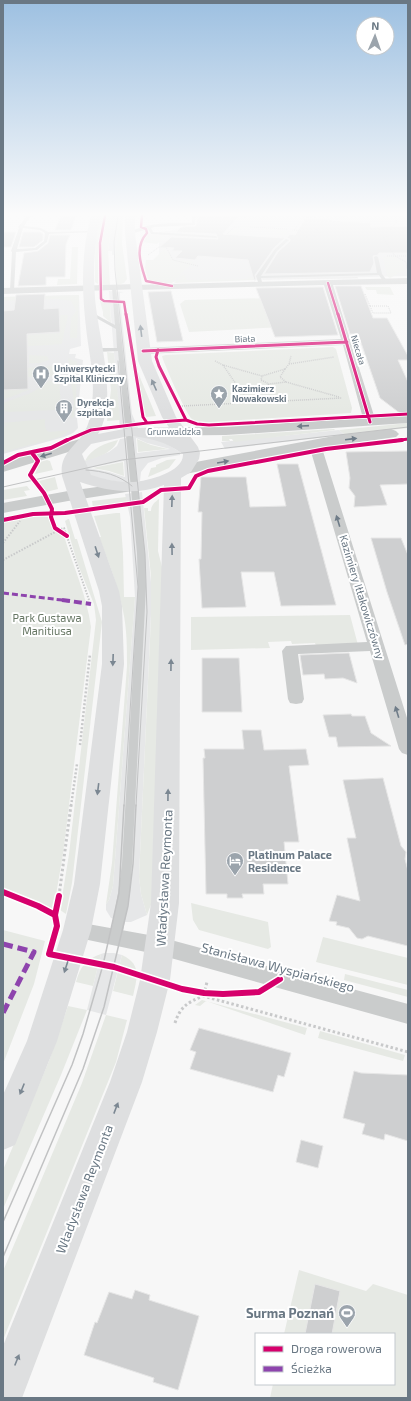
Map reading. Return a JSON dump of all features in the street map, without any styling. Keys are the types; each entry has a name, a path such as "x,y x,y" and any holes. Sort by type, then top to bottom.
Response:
{"main road":[{"path":"3,1134 42,1041 77,930 87,884 113,664 112,606 109,591 76,494 69,468 81,446 90,436 99,403 100,386 91,314 89,281"},
{"path":"81,446 82,474 85,478 102,484 133,487 156,483 179,473 191,459 192,453 190,447 175,426 152,380 145,361 135,281"},
{"path":"81,446 130,432 166,438 174,441 192,453"},
{"name":"Władysława Reymonta","path":"3,1396 126,1082 142,1032 155,980 160,946 166,875 179,473"}],"street":[{"path":"7,291 89,289 251,281"},
{"path":"272,281 328,283 400,281"},
{"name":"Niecała","path":"328,283 370,422"},
{"name":"Biała","path":"143,351 347,342"},
{"name":"Grunwaldzka","path":"130,432 175,426 226,431 408,419"},
{"path":"179,473 315,445 408,432"},
{"name":"Kazimiery Iłłakowiczówny","path":"315,445 408,749"},
{"path":"3,467 81,446"},
{"path":"9,512 47,499 133,487"},
{"path":"296,699 290,651 292,649 377,646"},
{"name":"Stanisława Wyspiańskiego","path":"77,930 160,946 408,1014"}],"lane":[{"path":"114,288 117,328 130,432 133,487 141,553 142,587 127,864 124,893 116,937"},
{"path":"91,314 117,328"},
{"path":"96,350 120,350"}],"path":[{"path":"365,293 370,306 373,313 391,313 388,306 370,306"},
{"path":"289,364 338,356"},
{"path":"211,359 223,365 262,376 284,369 280,377 286,382"},
{"path":"223,365 249,403"},
{"path":"175,426 186,420 180,406 342,398 286,382 269,384 261,380 262,376"},
{"path":"249,403 269,384"},
{"path":"47,499 52,509 52,517 55,528 67,536"},
{"path":"3,543 22,517 9,512"},
{"path":"61,529 64,528 90,604"},
{"path":"3,560 57,531"},
{"path":"79,753 91,648"},
{"path":"59,896 78,760"},
{"path":"205,990 207,982"},
{"path":"197,992 223,994"},
{"path":"175,1023 178,1011 187,1002 203,996 408,1052"}],"shaded area":[{"path":"109,291 124,292 120,293 120,297 127,367 132,414 138,428 120,429"},
{"name":"Uniwersytecki Szpital Kliniczny","path":"79,295 81,346 70,349 69,354 76,354 75,358 83,360 77,418 78,428 73,433 64,437 3,454 3,297"},
{"path":"339,430 345,435 225,449 221,442"},
{"path":"138,436 155,437 180,452 180,455 162,458 148,463 141,472 140,481 123,483 88,476 82,462 109,452 117,446 120,439","holes":["136,438 147,443 170,449 137,453","124,461 125,477 89,468"]},
{"path":"142,492 152,592 139,877 141,894 147,915 131,922 125,922 111,918 106,910 106,904 109,900 113,886 135,597 130,517 125,494"},
{"path":"101,954 122,955 106,1015 87,1010"}],"green space":[{"path":"58,281 77,281 77,284 57,285"},
{"path":"102,281 110,281 110,285 102,285"},
{"path":"117,281 125,281 124,283 117,285"},
{"path":"152,281 174,281 172,283 154,283"},
{"path":"176,281 217,281 174,283"},
{"path":"365,287 390,287 394,295 377,294 376,290 367,290"},
{"path":"79,295 77,338 70,338 71,318 77,310 71,301 58,299 3,301 3,297"},
{"path":"272,298 283,327 189,332 180,304 185,300"},
{"path":"100,301 110,302 111,323 103,316"},
{"path":"61,315 68,315 62,344 3,348 23,335 59,333 59,317"},
{"path":"333,347 336,349 352,408 351,413 211,422 197,421 189,416 162,356 166,355"},
{"path":"107,352 114,353 120,420 107,421 111,390"},
{"path":"29,355 47,356 49,360 40,363 4,364 29,363"},
{"path":"68,358 77,362 76,399 74,417 71,418 74,403"},
{"path":"53,366 59,368 60,372 48,377 22,377 24,368"},
{"path":"137,370 156,416 146,417"},
{"path":"49,381 59,382 61,406 54,410 8,412 3,410 3,403 31,393"},
{"path":"31,389 3,400 3,390"},
{"path":"45,419 45,425 47,431 49,432 71,430 59,437 3,452 3,427 7,426 3,423"},
{"path":"408,423 408,428 345,435 339,430"},
{"path":"335,430 234,442 232,439 229,439 230,441 222,441 222,436"},
{"path":"137,439 151,445 168,449 138,452"},
{"path":"118,440 109,451 85,461 95,449"},
{"path":"176,459 169,468 148,477 151,468 156,467 156,465 167,460"},
{"path":"47,460 50,461 53,470 35,474 40,462"},
{"path":"123,462 124,476 109,471 92,468"},
{"path":"55,477 58,489 46,492 39,481"},
{"path":"27,486 30,490 24,491 27,496 3,500 3,490"},
{"path":"126,497 127,502 93,508 92,501"},
{"path":"159,499 158,551 163,571 152,902 147,915 141,894 139,877 151,617 151,576 144,508 148,508 148,511 151,511 152,505"},
{"path":"120,513 124,597 135,597 113,886 109,900 106,904 112,863 127,666 127,645 121,601 99,537 101,537 94,516"},
{"name":"Park Gustawa Manitiusa","path":"37,515 48,517 53,528 64,536 83,592 91,627 63,854 52,918 36,906 3,896 3,521"},
{"path":"68,519 75,539 77,539 102,622 72,883 66,914 60,910 69,854 96,620 94,604 78,565 65,521"},
{"path":"350,615 358,645 316,646 315,643 292,644 291,641 268,642 270,648 191,650 191,617"},
{"path":"191,903 268,922 271,947 268,949 199,930 193,920"},
{"path":"3,930 45,941 34,984 3,1064"},
{"path":"323,937 408,958 408,985 316,962"},
{"path":"101,954 93,986 76,982 79,972 84,964 91,958"},
{"path":"122,955 133,963 135,967 137,977 133,996 113,991"},
{"path":"345,974 408,990 408,997 344,980"},
{"path":"202,1000 206,1001 200,1006 195,1005"},
{"path":"207,1001 307,1028 305,1035"},
{"path":"68,1006 87,1010 61,1075 3,1209 3,1170 49,1061"},
{"path":"106,1015 127,1020 116,1062 3,1340 3,1271 82,1083"},
{"path":"320,1031 405,1055 403,1061 318,1038"},
{"name":"Surma Poznań","path":"299,1270 366,1291 373,1284 408,1295 408,1398 270,1398 273,1385 395,1385 395,1333 284,1333"}],"building":[{"path":"19,281 46,281 46,285 18,286"},
{"path":"335,286 361,286 373,318 387,318 408,356 408,360 398,360 408,382 408,414 401,414 380,398 358,334 350,334"},
{"path":"323,287 338,335 275,337 256,288"},
{"path":"171,291 183,341 157,342 148,292"},
{"path":"45,294 44,309 59,308 60,332 27,334 28,389 3,390 3,311 14,310 16,295"},
{"path":"408,451 408,484 380,485 387,505 354,507 355,496 349,488 350,478 346,452"},
{"path":"277,464 298,464 336,605 281,606 274,572 241,572 246,607 202,608 199,559 201,559 202,512 198,512 201,477 246,477 250,507 286,506"},
{"path":"371,538 401,538 408,555 408,644 405,645 387,592"},
{"path":"349,653 357,683 343,678 325,679 324,674 303,675 300,655"},
{"path":"202,658 239,658 242,712 202,712"},
{"path":"351,714 352,716 365,716 371,733 391,746 338,747 336,737 329,737 323,715"},
{"path":"242,730 261,730 264,750 306,749 309,765 289,766 299,842 284,842 288,884 263,884 264,894 242,894 243,898 227,898 227,894 206,894 203,758 205,758 204,749 244,749"},
{"path":"383,778 401,846 406,852 405,859 408,871 408,946 368,936 362,939 357,938 349,928 336,925 337,922 329,921 337,895 360,901 347,838 356,838 343,780"},
{"path":"199,1028 291,1053 284,1077 278,1075 273,1092 190,1069 196,1052 190,1050"},
{"path":"354,1071 361,1073 408,1075 408,1141 385,1134 384,1140 362,1134 365,1124 343,1118"},
{"path":"301,1140 323,1146 318,1168 296,1162"},
{"path":"315,1284 340,1291 332,1333 305,1333"},
{"path":"135,1290 150,1295 149,1300 199,1316 178,1390 153,1382 154,1378 84,1355 95,1322 97,1323 109,1292 132,1299"}],"tram line":[{"path":"116,281 135,459"},
{"path":"118,361 127,459"},
{"path":"135,459 408,427"},
{"path":"3,487 127,459"},
{"path":"127,459 129,483"},
{"path":"127,459 135,459"},
{"path":"135,459 145,554 147,612 136,806"},
{"path":"86,470 110,474 129,483"},
{"path":"124,806 138,587 129,483"},
{"path":"129,483 132,486"},
{"path":"3,1222 72,1065 83,1034 103,965 119,893 124,805"},
{"path":"3,1257 83,1069 104,1007 128,906 133,864 136,805"}],"marked path":[{"path":"3,593 91,604"},
{"path":"3,944 34,952 3,1013"}],"cycle path":[{"path":"101,281 101,299 104,301 124,302 143,417 147,423 186,420 197,424 209,425 408,414"},
{"path":"147,281 172,286"},
{"path":"328,283 370,422"},
{"path":"143,351 347,342"},
{"path":"158,350 156,357 159,366 186,420"},
{"path":"3,463 18,455 51,448 82,432 147,423"},
{"path":"3,520 33,514 65,513 143,502 161,490 189,488 193,478 208,471 326,449 408,439"},
{"path":"32,453 38,461 30,475 44,493 52,509 51,517 55,528 67,536"},
{"path":"3,892 38,906 55,915"},
{"path":"59,896 55,915 57,926 49,954 114,967 182,989 204,993 223,994 259,992 280,979"}],"place":[{"name":"Uniwersytecki Szpital Kliniczny","path":"41,389"},
{"name":"Kazimierz Nowakowski","path":"219,409"},
{"name":"Dyrekcja szpitala","path":"64,423"},
{"name":"Platinum Palace Residence","path":"235,876"},
{"name":"Surma Poznań","path":"347,1328"}]}
